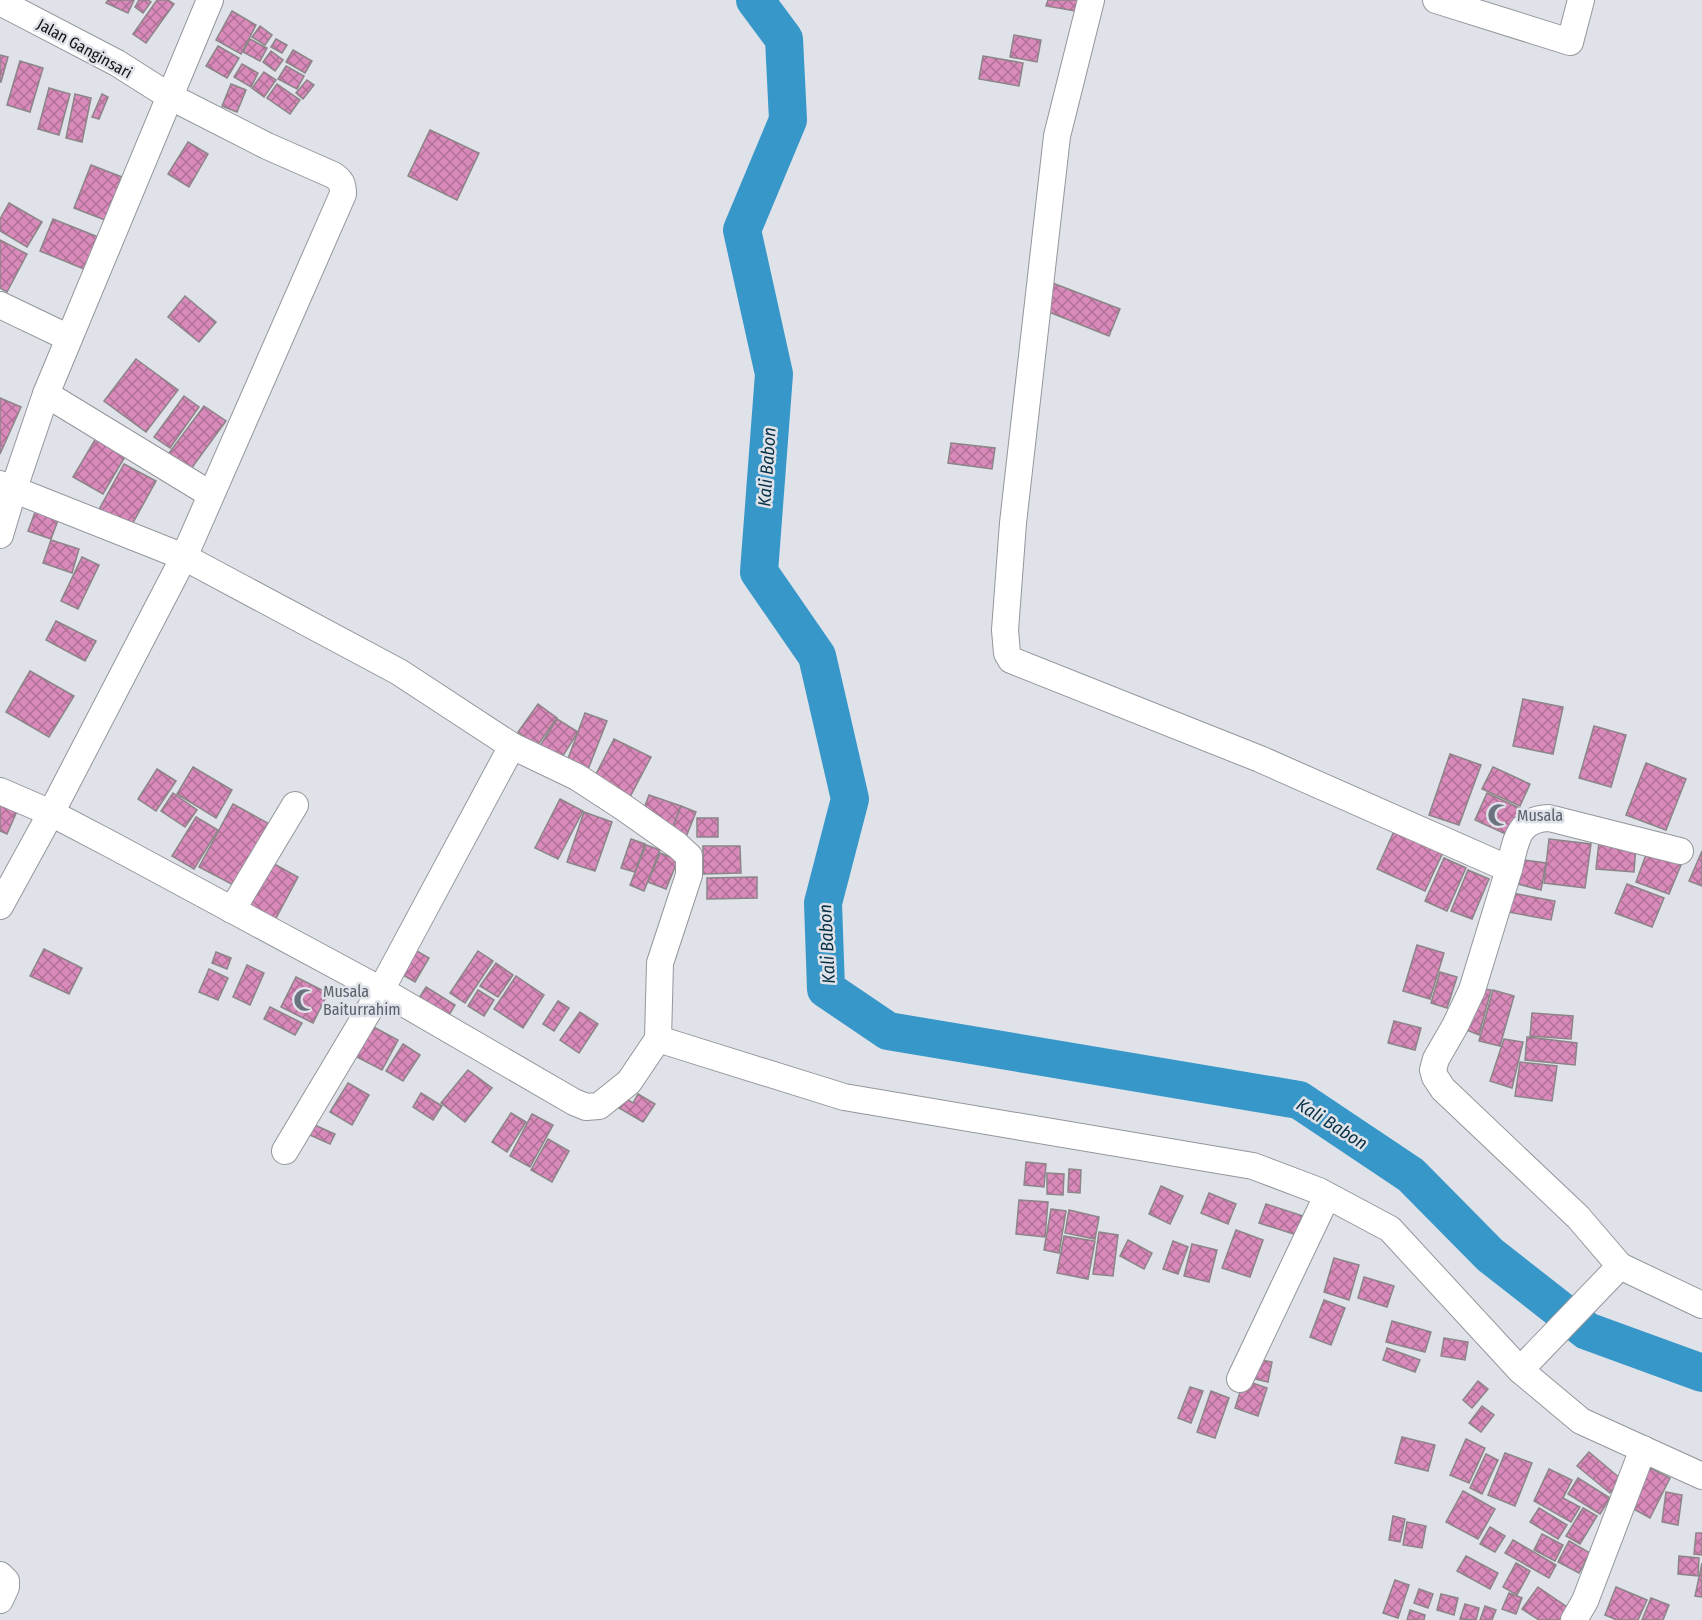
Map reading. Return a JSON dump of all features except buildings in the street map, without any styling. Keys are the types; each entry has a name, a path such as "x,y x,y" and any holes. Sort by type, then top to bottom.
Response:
{"street":[{"path":"0,536 7,486 210,0"},
{"path":"1091,0 1057,136 1013,522 1005,630 1007,654 1011,660 1260,759 1509,869"},
{"path":"1436,0 1474,6 1570,42 1581,0"},
{"name":"Jalan Ganginsari","path":"0,2 117,63 169,96 267,146 333,175 340,180 343,186 343,194 210,494"},
{"path":"0,305 69,338"},
{"path":"0,906 51,813 183,557 210,494 46,394"},
{"path":"0,791 51,813 381,990 586,1107 599,1106 628,1082 658,1039 660,963 689,875 689,856 677,845 577,777 512,746 399,672 183,557 7,486"},
{"path":"285,1151 381,990 512,746"},
{"path":"232,910 295,805"},
{"path":"1680,851 1549,818 1538,818 1529,822 1520,830 1472,990 1436,1059 1433,1070 1443,1089 1578,1217 1615,1272 1702,1305"},
{"path":"658,1039 844,1097 1253,1166 1327,1196 1390,1229 1527,1363 1581,1421 1702,1476"},
{"path":"1240,1379 1327,1196"},
{"path":"1527,1363 1615,1272"},
{"path":"1574,1620 1585,1601 1643,1449"},
{"path":"0,1575 6,1581 6,1587 0,1600"}],"waterway":[{"name":"Kali Babon","path":"755,0 784,39 788,120 742,230 774,374 759,572 817,656 850,799 823,903 826,989 888,1031 1299,1100 1411,1175 1490,1255 1587,1331 1702,1373"}],"place":[{"name":"Musala","path":"1499,815"},
{"name":"Musala Baiturrahim","path":"305,1000"}]}
